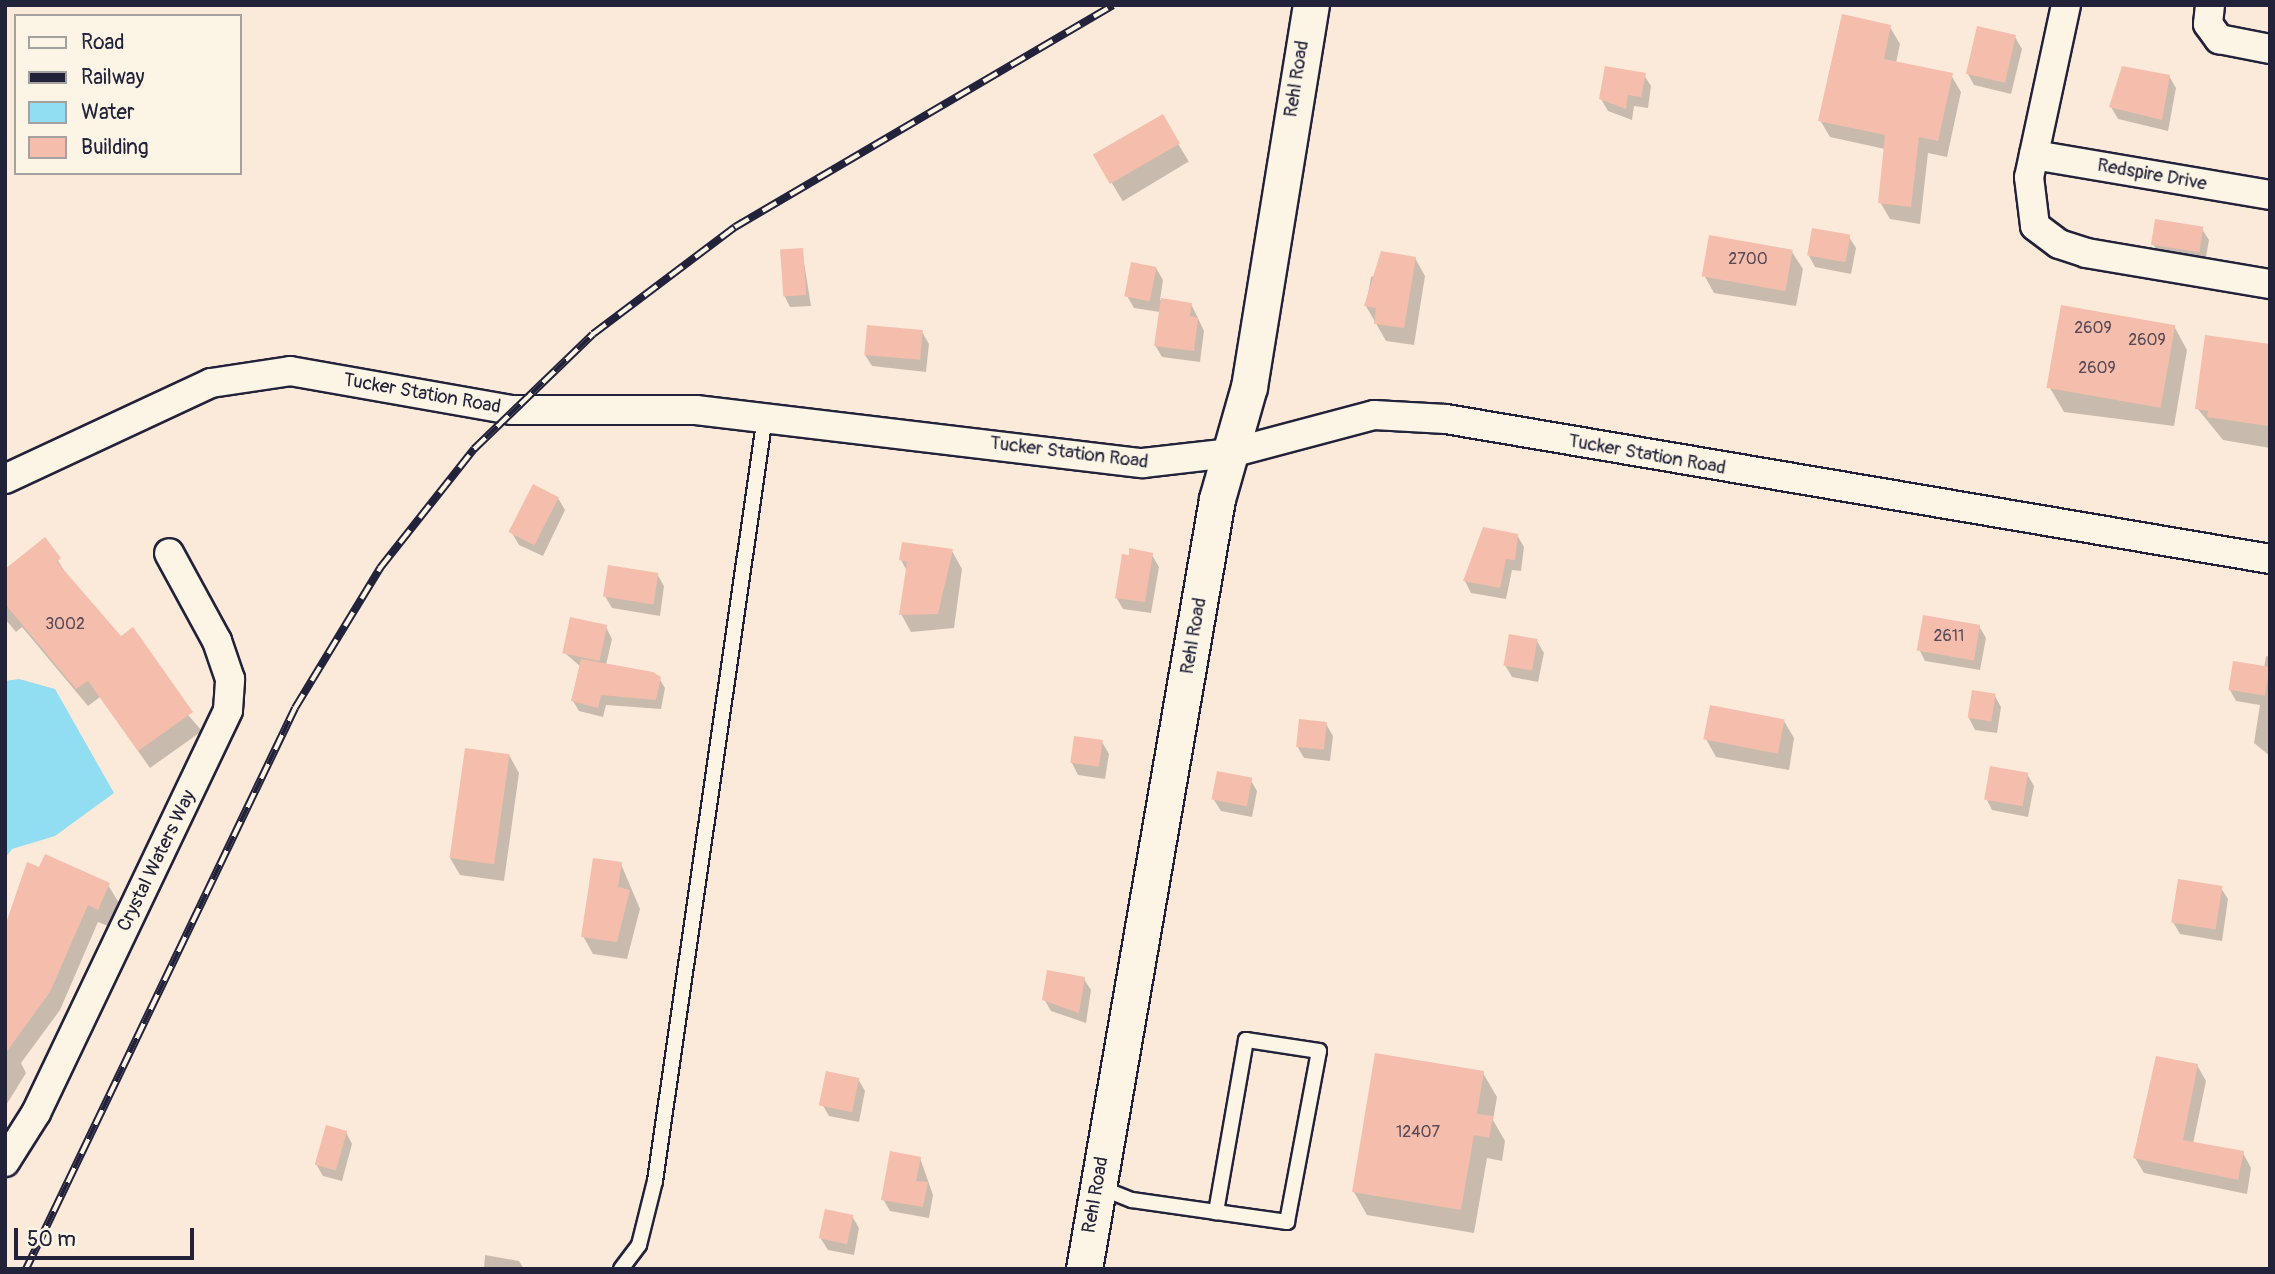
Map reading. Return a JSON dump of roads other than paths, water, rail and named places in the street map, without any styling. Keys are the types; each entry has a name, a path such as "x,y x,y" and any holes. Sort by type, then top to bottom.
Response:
{"street":[{"name":"Rehl Road","path":"1084,1269 1231,453 1249,387 1311,5"},
{"path":"2066,5 2028,200 2035,226 2059,244 2270,284"},
{"path":"2210,5 2208,24 2218,39 2270,49"},
{"name":"Redspire Drive","path":"2035,155 2270,195"},
{"name":"Tucker Station Road","path":"5,479 211,383 258,372 328,376 512,410 765,417 1143,463 1231,453 1374,415 1446,419 2270,559"},
{"name":"Crystal Waters Way","path":"5,1163 36,1113 228,710 230,679 217,641 169,553"}],"lane":[{"path":"621,1269 639,1245 655,1181 765,417"},
{"path":"1098,1187 1132,1200 1216,1212 1287,1222 1319,1051 1246,1040 1216,1212"}],"water":[{"path":"19,679 55,689 114,793 55,836 12,849 5,858 5,681"}],"railway":[{"path":"26,1269 295,708 380,568 474,449 593,334 735,227 1113,5"}]}
